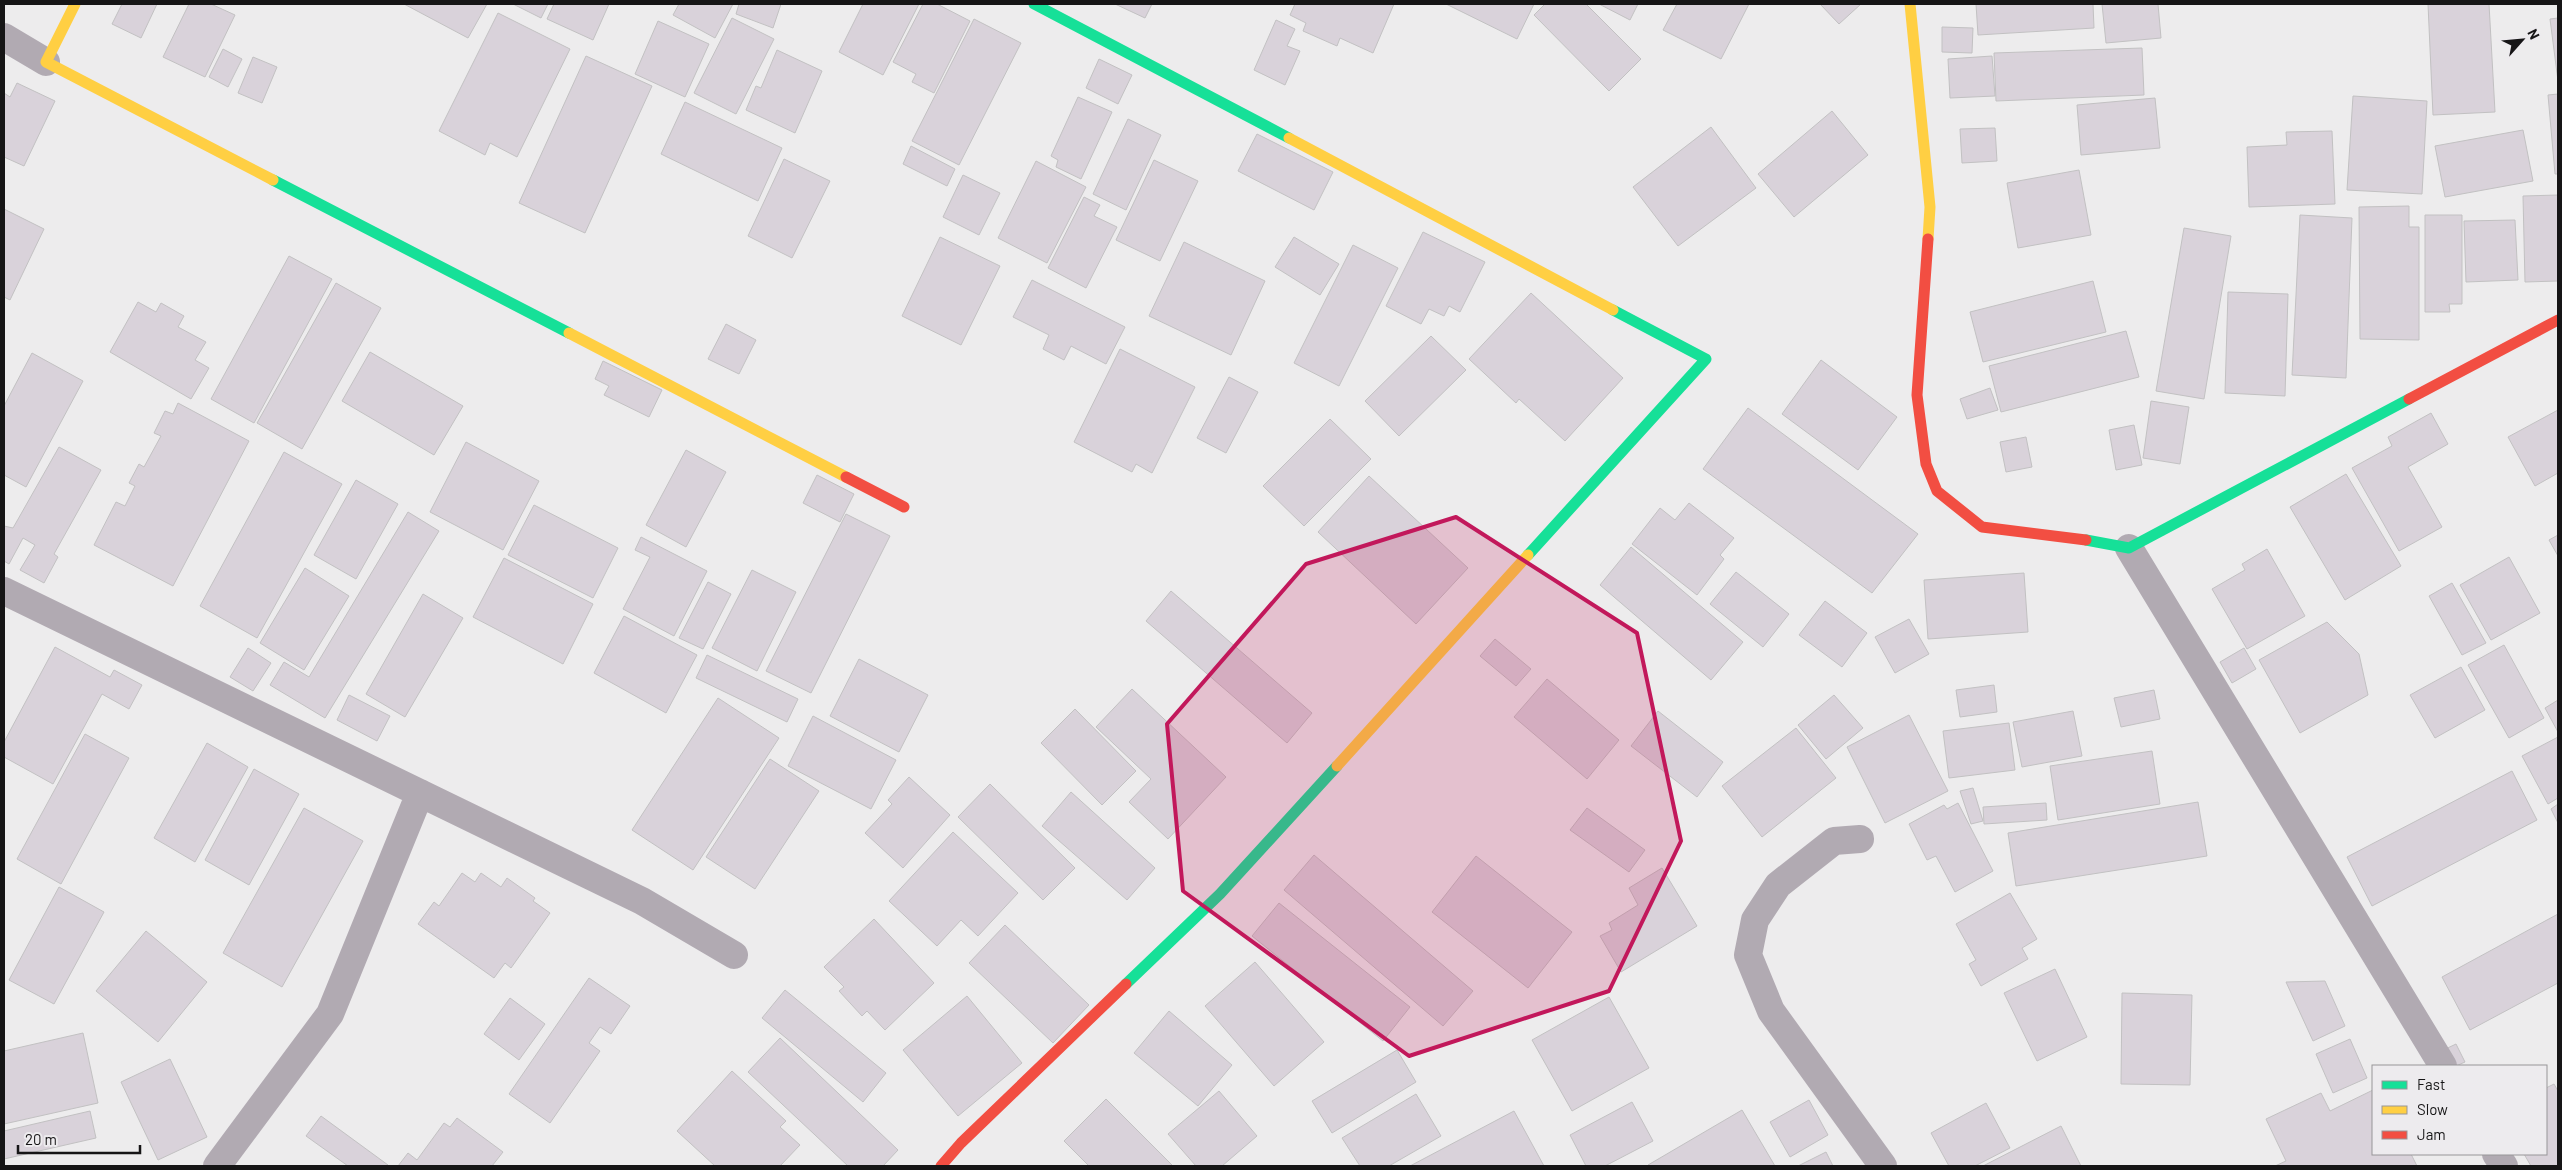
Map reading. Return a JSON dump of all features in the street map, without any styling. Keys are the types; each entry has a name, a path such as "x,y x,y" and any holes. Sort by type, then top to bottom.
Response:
{"street":[{"path":"46,62 75,4"},
{"path":"941,1166 961,1143 1220,894 1706,359 1034,4"},
{"path":"1910,4 1930,207 1917,395 1926,464 1937,491 1982,527 2069,537 2129,548 2558,320"},
{"path":"4,37 46,62 904,506"},
{"path":"2129,548 2442,1065"},
{"path":"4,591 642,901 734,955"},
{"path":"217,1166 330,1014 420,793"},
{"path":"1860,839 1834,841 1778,885 1754,920 1748,955 1771,1011 1883,1166"},
{"path":"2497,1155 2504,1166"}],"highlighted area":[{"path":"1456,517 1637,633 1681,841 1609,991 1409,1056 1183,891 1167,724 1306,564"}],"building":[{"path":"122,4 157,4 141,38 112,24"},
{"path":"189,4 211,4 235,15 205,77 163,57"},
{"path":"404,4 487,4 468,38"},
{"path":"513,4 548,4 541,18"},
{"path":"554,4 609,4 593,40 547,19"},
{"path":"679,4 733,4 715,38 673,15"},
{"path":"739,4 781,4 773,28 736,14"},
{"path":"863,4 919,4 883,75 839,52"},
{"path":"923,4 937,4 970,21 934,93 912,82 916,74 893,62"},
{"path":"1115,4 1152,4 1145,18"},
{"path":"1295,4 1394,4 1373,53 1340,38 1337,46 1303,31 1306,23 1290,15"},
{"path":"1446,4 1534,4 1517,39"},
{"path":"1545,4 1586,4 1641,59 1609,91 1534,15"},
{"path":"1599,4 1638,4 1630,20"},
{"path":"1677,4 1749,4 1721,59 1663,30"},
{"path":"1820,4 1861,4 1839,24"},
{"path":"1976,4 2093,4 2094,28 1978,35"},
{"path":"2102,4 2158,4 2161,38 2106,43"},
{"path":"2428,4 2489,4 2495,112 2433,115"},
{"path":"498,13 570,49 517,157 490,143 485,155 439,131"},
{"path":"732,18 774,39 736,114 694,93"},
{"path":"2558,18 2558,81 2550,19"},
{"path":"974,19 1021,43 959,165 912,141"},
{"path":"1276,20 1295,29 1287,46 1300,51 1285,85 1254,70"},
{"path":"658,21 709,44 685,97 635,74"},
{"path":"1942,27 1973,28 1972,53 1942,52"},
{"path":"2142,48 2144,95 1996,101 1994,53"},
{"path":"223,49 242,59 228,87 209,77"},
{"path":"777,50 822,71 795,133 746,110 756,86 761,88"},
{"path":"586,56 652,86 585,233 519,203"},
{"path":"1992,56 1995,96 1950,98 1948,59"},
{"path":"253,57 277,67 262,103 238,93"},
{"path":"1099,59 1132,75 1118,104 1086,88"},
{"path":"17,83 55,101 24,166 4,157 4,93 10,97"},
{"path":"2558,94 2558,174 2555,174 2548,95"},
{"path":"2353,96 2427,101 2422,194 2347,190"},
{"path":"1078,97 1112,112 1081,179 1056,167 1058,160 1051,156"},
{"path":"2155,98 2160,148 2081,155 2077,105"},
{"path":"685,102 782,148 758,201 661,154"},
{"path":"1832,111 1868,155 1794,217 1758,174"},
{"path":"1128,119 1161,135 1126,210 1093,194"},
{"path":"1711,127 1756,188 1678,246 1633,187"},
{"path":"1995,128 1997,161 1962,163 1960,129"},
{"path":"2523,130 2533,181 2445,197 2435,146"},
{"path":"2332,131 2335,204 2249,207 2247,147 2287,145 2286,132"},
{"path":"1257,134 1333,172 1314,210 1238,171"},
{"path":"911,146 955,169 947,186 903,164"},
{"path":"784,159 830,181 792,258 748,236"},
{"path":"1154,160 1198,181 1160,261 1116,240"},
{"path":"1036,161 1086,187 1047,263 998,238"},
{"path":"2079,170 2091,235 2018,248 2007,183"},
{"path":"963,175 1000,193 979,235 943,217"},
{"path":"2558,195 2558,281 2525,282 2523,196"},
{"path":"1084,197 1100,205 1094,216 1117,227 1086,288 1048,268"},
{"path":"2409,206 2409,227 2419,227 2419,340 2360,339 2359,207"},
{"path":"4,209 44,229 10,300 4,297"},
{"path":"2300,215 2352,218 2346,378 2292,375"},
{"path":"2425,215 2462,215 2462,304 2449,304 2450,312 2425,312"},
{"path":"2515,220 2518,280 2466,282 2464,221"},
{"path":"2184,228 2231,236 2204,399 2156,391"},
{"path":"1423,232 1485,262 1460,312 1449,306 1444,316 1429,309 1421,324 1386,306"},
{"path":"940,237 1000,266 961,345 902,316"},
{"path":"1294,237 1339,264 1320,295 1275,267"},
{"path":"1184,242 1265,281 1231,355 1149,316"},
{"path":"1353,245 1398,268 1339,386 1294,363"},
{"path":"289,256 332,279 254,423 211,399"},
{"path":"1032,280 1125,327 1106,364 1071,346 1064,360 1043,349 1049,335 1013,317"},
{"path":"2093,281 2106,332 1983,362 1970,312"},
{"path":"336,283 381,308 302,449 257,423"},
{"path":"2228,292 2288,294 2285,396 2225,393"},
{"path":"1531,293 1623,378 1565,441 1519,399 1516,403 1469,359"},
{"path":"138,302 156,312 161,303 184,316 178,327 206,342 195,360 209,368 191,399 110,352"},
{"path":"726,324 756,340 739,374 708,359"},
{"path":"2126,331 2139,377 2001,412 1989,366"},
{"path":"1431,336 1466,370 1399,436 1365,401"},
{"path":"1120,349 1195,387 1152,473 1136,464 1132,472 1074,442"},
{"path":"370,352 463,406 434,455 342,401"},
{"path":"32,353 83,381 26,487 4,475 4,406"},
{"path":"1821,360 1897,417 1858,470 1782,414"},
{"path":"603,361 662,390 649,417 604,395 609,386 595,379"},
{"path":"1229,377 1258,392 1226,453 1197,438"},
{"path":"1990,388 1998,410 1967,419 1960,399"},
{"path":"2151,401 2189,407 2180,464 2143,458"},
{"path":"178,403 249,441 173,586 94,545 116,502 125,506 135,486 129,483 139,464 144,467 161,436 154,433 165,411 173,414"},
{"path":"1748,408 1918,534 1872,593 1703,469"},
{"path":"2558,410 2558,473 2535,486 2508,437"},
{"path":"2431,413 2448,444 2408,467 2442,527 2399,551 2352,468 2392,446 2388,437"},
{"path":"1330,419 1371,459 1304,526 1263,486"},
{"path":"2134,425 2142,465 2116,470 2109,430"},
{"path":"2026,437 2032,467 2006,472 2000,442"},
{"path":"466,442 539,481 503,550 430,512"},
{"path":"59,447 101,470 54,554 58,557 44,583 20,570 35,545 23,538 9,564 4,561 4,526 13,528"},
{"path":"686,450 726,472 686,547 646,525"},
{"path":"284,452 342,484 257,638 200,606"},
{"path":"2346,474 2401,566 2345,600 2290,507"},
{"path":"817,475 854,494 840,522 803,503"},
{"path":"1369,476 1468,568 1416,624 1318,532"},
{"path":"356,480 398,504 356,579 314,555"},
{"path":"1689,503 1734,538 1720,555 1724,559 1697,595 1632,544 1660,508 1675,520"},
{"path":"534,505 618,548 593,598 508,555"},
{"path":"408,512 439,531 325,718 270,685 284,662 309,677"},
{"path":"846,514 890,536 811,693 766,671"},
{"path":"2558,535 2558,556 2549,540"},
{"path":"641,537 707,571 674,636 623,609 650,557 635,550"},
{"path":"1631,547 1743,642 1711,680 1600,585"},
{"path":"2267,549 2305,616 2247,649 2212,589 2245,570 2242,564"},
{"path":"2509,557 2540,613 2491,640 2460,585"},
{"path":"504,558 593,604 563,664 473,617"},
{"path":"305,568 349,596 304,670 260,643"},
{"path":"752,570 796,592 757,671 712,648"},
{"path":"1736,572 1789,614 1763,647 1710,604"},
{"path":"2024,573 2028,632 1928,639 1924,580"},
{"path":"708,582 731,594 703,649 679,638"},
{"path":"2452,583 2486,643 2462,655 2429,596"},
{"path":"1171,591 1312,713 1287,743 1146,621"},
{"path":"423,594 463,618 405,717 366,694"},
{"path":"1825,601 1867,633 1842,667 1799,635"},
{"path":"624,616 697,655 666,713 594,673"},
{"path":"1909,619 1929,654 1895,673 1875,637"},
{"path":"2327,622 2359,654 2368,695 2300,733 2259,660"},
{"path":"1495,639 1531,669 1516,686 1480,656"},
{"path":"2504,645 2544,718 2509,738 2468,665"},
{"path":"55,647 110,677 114,670 142,685 129,709 102,694 53,784 4,757 4,742"},
{"path":"248,648 271,663 253,691 230,677"},
{"path":"2244,648 2256,669 2232,683 2220,662"},
{"path":"707,655 798,699 787,722 696,678"},
{"path":"859,659 928,695 899,752 830,716"},
{"path":"2461,667 2485,710 2435,738 2410,695"},
{"path":"1547,679 1619,740 1587,779 1514,717"},
{"path":"1994,685 1997,712 1960,717 1956,690"},
{"path":"1132,689 1226,777 1168,839 1129,802 1151,779 1096,727"},
{"path":"2154,690 2160,719 2121,727 2114,698"},
{"path":"349,695 390,716 377,741 337,720"},
{"path":"1834,695 1863,728 1826,759 1798,725"},
{"path":"718,698 779,738 693,870 632,830"},
{"path":"2558,700 2558,732 2545,708"},
{"path":"1075,709 1136,771 1102,805 1041,743"},
{"path":"1658,711 1723,762 1697,797 1631,746"},
{"path":"2073,711 2082,756 2022,767 2013,722"},
{"path":"1909,715 1948,791 1885,823 1847,747"},
{"path":"813,716 896,760 871,809 788,766"},
{"path":"2009,723 2015,770 1949,778 1943,731"},
{"path":"1796,728 1836,778 1762,837 1722,786"},
{"path":"85,734 129,758 61,884 17,859"},
{"path":"2558,737 2558,798 2548,804 2522,756"},
{"path":"207,743 248,767 195,862 154,838"},
{"path":"2152,751 2160,804 2058,820 2050,766"},
{"path":"770,759 819,791 755,889 706,857"},
{"path":"254,769 299,794 249,885 205,860"},
{"path":"2512,771 2537,820 2372,906 2347,857"},
{"path":"909,777 950,815 903,868 865,833 892,804 888,800"},
{"path":"990,784 1075,868 1043,900 958,817"},
{"path":"1973,788 1983,821 1971,824 1960,791"},
{"path":"1071,792 1155,868 1127,900 1042,826"},
{"path":"2198,802 2207,856 2016,886 2008,833"},
{"path":"1958,803 1993,871 1955,892 1936,856 1927,860 1909,824 1944,805 1947,809"},
{"path":"2046,803 2047,820 1984,824 1983,807"},
{"path":"2558,804 2558,823 2551,809"},
{"path":"304,808 363,841 282,987 223,953"},
{"path":"1587,808 1645,850 1629,872 1570,830"},
{"path":"953,832 1018,893 978,936 961,920 937,946 889,901"},
{"path":"1314,855 1473,991 1443,1026 1284,890"},
{"path":"1476,856 1572,932 1528,988 1432,912"},
{"path":"1662,868 1697,926 1621,972 1600,936 1612,930 1609,923 1638,905 1629,888"},
{"path":"462,873 475,882 481,873 501,887 507,878 535,898 533,901 550,913 511,968 505,963 494,978 418,924 434,902 439,906"},
{"path":"59,887 104,912 54,1004 9,980"},
{"path":"2010,893 2037,939 2022,948 2028,959 1981,986 1969,964 1976,960 1956,924"},
{"path":"1279,903 1410,1007 1383,1041 1252,936"},
{"path":"2558,914 2558,983 2470,1030 2442,977"},
{"path":"874,919 934,983 885,1030 867,1011 862,1016 839,991 844,987 824,967"},
{"path":"1005,925 1089,1005 1053,1043 969,963"},
{"path":"146,931 207,982 158,1042 96,991"},
{"path":"1255,962 1324,1042 1274,1086 1205,1006"},
{"path":"2055,969 2087,1037 2037,1061 2004,993"},
{"path":"589,978 630,1006 611,1034 600,1027 589,1043 600,1051 550,1123 509,1094"},
{"path":"2325,981 2345,1026 2313,1041 2286,982"},
{"path":"785,990 886,1073 863,1102 762,1018"},
{"path":"2122,993 2192,995 2190,1085 2121,1084"},
{"path":"967,996 1022,1063 958,1116 903,1050"},
{"path":"1609,997 1649,1068 1572,1111 1532,1040"},
{"path":"510,998 545,1024 519,1060 484,1034"},
{"path":"1169,1011 1232,1065 1198,1106 1134,1053"},
{"path":"83,1033 98,1103 4,1124 4,1051"},
{"path":"780,1038 898,1150 883,1166 848,1166 748,1072"},
{"path":"2350,1039 2367,1078 2333,1093 2316,1054"},
{"path":"2456,1044 2465,1062 2454,1065 2435,1054"},
{"path":"1397,1050 1416,1082 1332,1133 1312,1101"},
{"path":"170,1059 207,1137 158,1160 121,1082"},
{"path":"732,1071 786,1121 780,1127 800,1145 780,1166 715,1166 677,1131"},
{"path":"2554,1084 2558,1091 2558,1166 2531,1166 2525,1155 2547,1155 2547,1088"},
{"path":"2372,1090 2372,1155 2412,1155 2417,1166 2275,1166 2286,1161 2266,1119 2321,1093 2330,1111"},
{"path":"1219,1091 1257,1136 1222,1166 1196,1166 1168,1134"},
{"path":"1416,1094 1441,1136 1389,1166 1360,1166 1342,1138"},
{"path":"1106,1099 1173,1166 1089,1166 1064,1141"},
{"path":"1809,1100 1828,1135 1790,1157 1770,1122"},
{"path":"1632,1102 1653,1141 1605,1166 1586,1166 1570,1135"},
{"path":"1986,1103 2010,1148 1975,1166 1949,1166 1931,1133"},
{"path":"1742,1110 1775,1166 1648,1165"},
{"path":"90,1111 96,1138 4,1159 4,1131"},
{"path":"1514,1111 1544,1166 1410,1166"},
{"path":"321,1116 388,1165 348,1166 306,1136"},
{"path":"457,1118 503,1152 492,1166 398,1166 408,1153 417,1160 444,1123 450,1127"},
{"path":"2061,1126 2081,1166 1983,1166"},
{"path":"1826,1152 1833,1166 1798,1166"}],"traffic: fast":[{"path":"1034,4 1289,138"},
{"path":"273,180 569,333"},
{"path":"1528,555 1706,359 1613,310"},
{"path":"2086,540 2129,548 2409,399"},
{"path":"1126,984 1220,894 1337,766"}],"traffic: slow":[{"path":"75,4 46,62 273,180"},
{"path":"1910,4 1930,207 1928,239"},
{"path":"1289,138 1613,310"},
{"path":"569,333 846,477"},
{"path":"1337,766 1528,555"}],"traffic: jam":[{"path":"1928,239 1917,395 1926,464 1937,491 1982,527 2086,540"},
{"path":"2409,399 2558,320"},
{"path":"846,477 904,507"},
{"path":"941,1166 961,1143 1126,984"}]}
